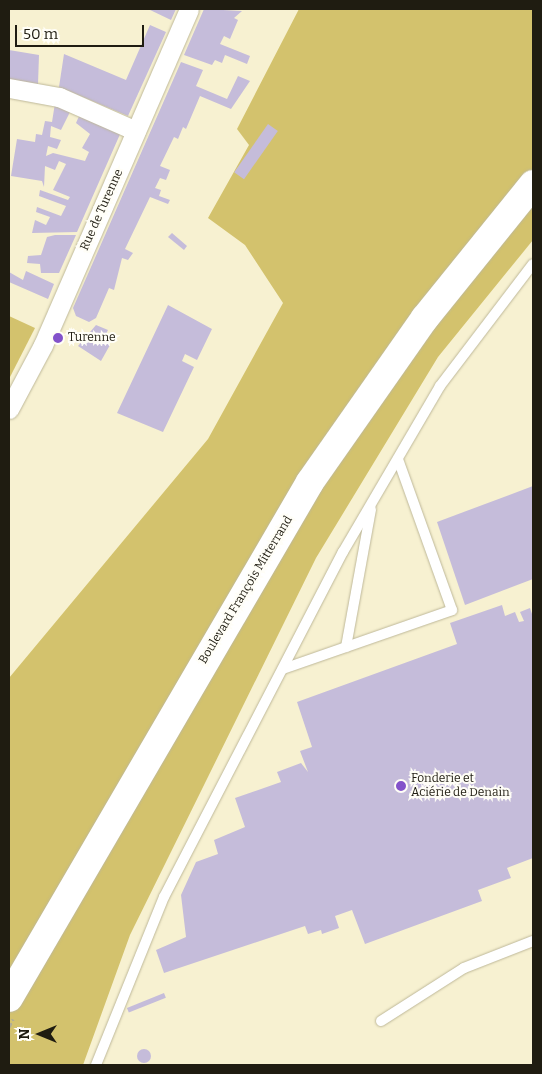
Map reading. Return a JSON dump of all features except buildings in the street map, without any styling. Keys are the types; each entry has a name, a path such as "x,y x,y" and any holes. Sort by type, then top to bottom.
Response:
{"main road":[{"name":"Boulevard François Mitterrand","path":"9,998 310,482 426,318 528,193"}],"street":[{"name":"Rue de Turenne","path":"9,409 43,345 189,9"},
{"path":"9,88 59,97 136,131"}],"lane":[{"path":"96,1065 164,898 283,668 373,501 453,367 533,264"},
{"path":"283,668 452,610 398,459"},
{"path":"346,647 373,501"},
{"path":"381,1021 464,968 533,941"}],"shaded area":[{"path":"299,9 533,9 533,240 438,357 316,558 130,935 83,1065 9,1065 9,678 208,439 283,303 245,245 208,218 249,145 237,129"},
{"path":"9,316 35,328 9,379"}],"place":[{"name":"Turenne","path":"58,338"},
{"name":"Fonderie et Aciérie de Denain","path":"401,786"}]}
